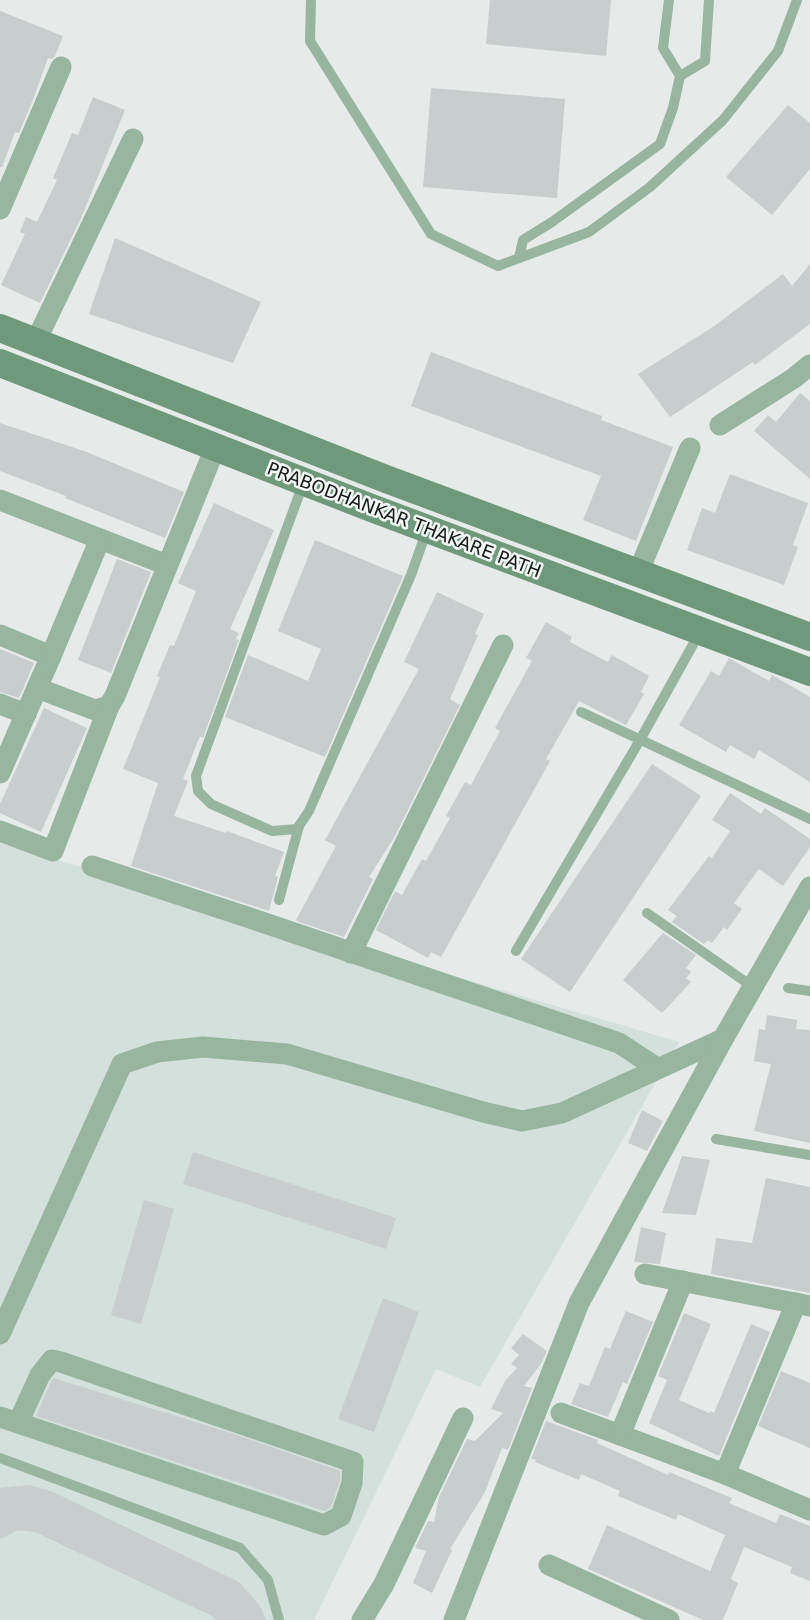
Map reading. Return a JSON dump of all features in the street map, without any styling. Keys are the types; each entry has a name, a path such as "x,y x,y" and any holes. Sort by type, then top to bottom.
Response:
{"main road":[{"name":"PRABODHANKAR THAKARE PATH","path":"0,328 86,363 810,637"},
{"name":"PRABODHANKAR THAKARE PATH","path":"0,363 428,530 810,672"},
{"path":"73,392 86,363"}],"street":[{"path":"0,209 61,67"},
{"path":"35,343 133,139"},
{"path":"720,425 794,378 810,365"},
{"path":"0,832 52,851 109,706 115,696 215,448"},
{"path":"638,573 690,448"},
{"path":"0,500 167,564"},
{"path":"2,765 26,714 100,539"},
{"path":"0,634 51,656"},
{"path":"351,953 503,645"},
{"path":"37,688 95,710 109,706"},
{"path":"0,704 26,714"},
{"path":"92,866 619,1043 657,1068"},
{"path":"454,1620 579,1303 723,1039 810,887"},
{"path":"0,1334 122,1064 157,1052 203,1047 287,1054 483,1112 522,1121 562,1113 723,1039"},
{"path":"645,1274 803,1305 724,1474"},
{"path":"620,1435 683,1281"},
{"path":"52,1360 353,1462 352,1483 341,1516 324,1525 9,1420 52,1360"},
{"path":"560,1413 724,1474 810,1510"},
{"path":"362,1620 392,1567 463,1418"},
{"path":"549,1564 669,1620"}],"lane":[{"path":"311,0 310,41 431,234 498,266 589,232 650,187 723,120 778,51 797,0"},
{"path":"519,258 523,240 552,222 660,144 674,108 680,76 663,48 669,0"},
{"path":"680,76 705,61 709,0"},
{"path":"299,826 297,829 272,831 211,804 198,791 196,776 304,482"},
{"path":"279,900 299,826 309,811 411,575 428,530"},
{"path":"516,951 640,740 700,631"},
{"path":"581,712 810,819"},
{"path":"647,913 753,987"},
{"path":"788,988 810,991"},
{"path":"716,1139 810,1155"},
{"path":"0,1458 240,1548 268,1580 279,1620"}],"shaded area":[{"path":"0,843 679,1042 480,1387 436,1369 314,1620 0,1620"}],"building":[{"path":"490,0 611,0 606,56 486,44"},
{"path":"0,11 63,36 55,56 52,59 48,58 19,133 15,132 2,167 0,167"},
{"path":"431,88 565,99 557,198 423,187"},
{"path":"93,97 125,110 82,216 40,303 1,285 25,234 20,232 26,217 37,222 57,180 53,178 72,133 78,135"},
{"path":"788,105 810,123 810,169 772,215 726,177"},
{"path":"115,238 261,302 233,363 89,314"},
{"path":"810,264 810,324 755,365 753,362 670,417 638,374 713,327 783,274 792,286"},
{"path":"431,352 602,416 601,420 673,447 636,541 583,520 601,476 411,406"},
{"path":"800,393 810,401 810,479 754,431 768,415 776,422"},
{"path":"0,423 84,451 184,492 165,538 65,498 66,496 0,471"},
{"path":"730,474 808,503 793,545 798,547 784,585 687,550 702,508 715,513"},
{"path":"214,503 274,530 230,629 239,633 236,639 239,640 203,738 200,736 183,779 188,781 174,816 226,833 227,831 284,852 275,876 278,877 269,911 131,866 158,783 123,769 160,677 157,676 170,645 174,646 196,591 178,583"},
{"path":"315,540 403,576 325,757 225,717 248,655 308,681 321,649 278,631"},
{"path":"117,559 151,572 111,673 78,660"},
{"path":"437,592 484,614 475,634 478,635 450,699 460,705 395,836 369,877 373,879 344,937 299,922 296,920 336,846 325,840 419,669 404,662"},
{"path":"546,622 572,637 570,642 608,662 612,655 649,676 641,692 644,694 626,725 579,701 546,759 550,761 441,957 431,952 428,958 376,930 395,891 402,895 422,859 426,861 450,818 446,816 465,782 471,785 500,731 495,728 532,661 526,658"},
{"path":"0,649 34,663 19,698 0,692"},
{"path":"729,658 769,681 772,675 810,697 810,782 759,750 754,759 730,745 726,752 679,725 711,671 719,676"},
{"path":"44,708 87,728 41,832 0,813 0,804"},
{"path":"652,764 701,796 570,992 521,959"},
{"path":"730,793 761,814 765,808 810,839 810,847 783,886 759,869 734,903 742,909 727,930 724,927 712,943 708,940 704,944 672,922 677,916 668,910 709,856 712,858 730,831 712,820"},
{"path":"663,933 696,955 686,968 691,972 686,978 691,982 662,1013 623,980"},
{"path":"767,1015 797,1020 796,1029 810,1030 810,1143 754,1131 771,1064 754,1061 759,1029 765,1030"},
{"path":"642,1110 663,1121 647,1151 628,1143"},
{"path":"193,1152 396,1218 386,1249 183,1184"},
{"path":"682,1156 710,1160 696,1215 662,1213"},
{"path":"766,1178 810,1187 810,1293 711,1274 716,1238 752,1243"},
{"path":"144,1200 174,1209 141,1324 111,1315"},
{"path":"641,1227 666,1233 660,1264 634,1262"},
{"path":"383,1298 419,1312 374,1432 338,1419"},
{"path":"626,1311 653,1322 627,1384 623,1382 608,1417 571,1404 580,1383 589,1386 605,1347 610,1349"},
{"path":"684,1313 711,1324 679,1400 709,1413 710,1411 714,1413 751,1324 770,1332 719,1456 649,1423 667,1380 658,1376"},
{"path":"523,1334 547,1351 541,1364 524,1386 532,1388 508,1450 502,1448 485,1492 450,1549 452,1550 432,1593 413,1583 426,1551 415,1548 428,1521 434,1522 439,1497 467,1439 475,1441 503,1413 491,1409 505,1381 517,1368 511,1364 519,1355 511,1348"},
{"path":"781,1371 810,1383 810,1448 758,1426"},
{"path":"53,1378 234,1434 340,1471 340,1480 331,1507 325,1511 36,1416"},
{"path":"546,1421 598,1440 597,1443 668,1475 669,1472 732,1498 729,1503 776,1523 780,1514 810,1526 810,1581 790,1573 792,1567 744,1547 731,1579 738,1583 723,1620 703,1620 588,1569 607,1525 710,1571 725,1535 678,1514 676,1520 618,1496 620,1491 581,1474 579,1480 535,1462 536,1460 531,1459"},
{"path":"28,1485 51,1491 239,1582 260,1606 266,1620 215,1620 212,1616 35,1532 18,1530 0,1539 0,1488"}]}
